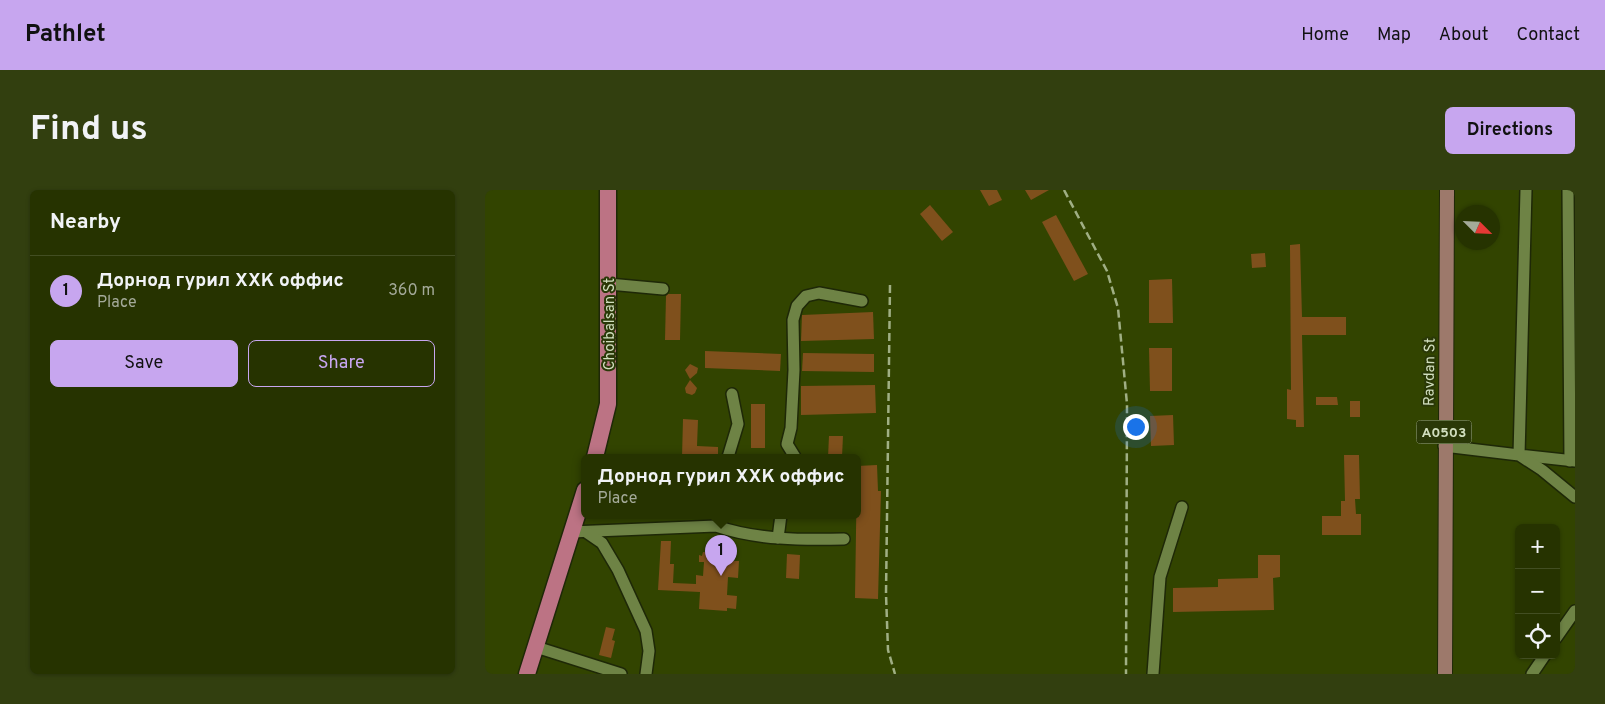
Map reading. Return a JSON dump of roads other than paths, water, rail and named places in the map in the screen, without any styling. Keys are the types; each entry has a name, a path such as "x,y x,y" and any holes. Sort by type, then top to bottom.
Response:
{"highway":[{"name":"Choibalsan St","path":"596,454 608,404 608,190"},
{"path":"527,674 579,532 581,518"}],"main road":[{"name":"Ravdan St","path":"1445,674 1444,446 1447,190"}],"street":[{"path":"1519,455 1526,190"},
{"path":"1444,446 1573,461 1568,190"},
{"path":"609,284 663,289"},
{"path":"793,454 787,444 791,428 794,370 793,320 797,306 806,296 819,294 862,301"},
{"path":"729,454 737,424 732,394"},
{"path":"1519,455 1542,470 1575,497"},
{"path":"1153,674 1160,577 1182,507"},
{"path":"778,538 780,519"},
{"path":"579,532 717,520 730,531 778,538 844,539"},
{"path":"579,532 602,543 646,631 649,651 646,674"},
{"path":"1560,632 1575,611"},
{"path":"536,647 621,674"},
{"path":"1532,674 1542,659"}],"railway":[{"path":"1064,190 1107,271 1118,308 1127,404 1126,674"},
{"path":"890,285 886,594 888,650 895,674"}],"place":[{"name":"Дорнод гурил ХХК оффис","path":"721,576"}]}
